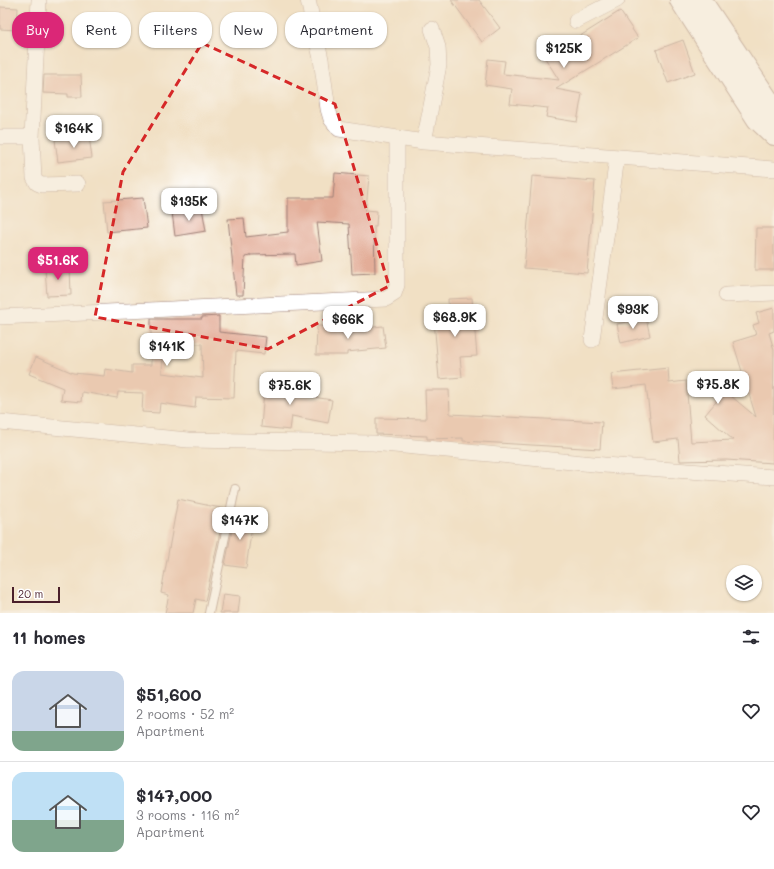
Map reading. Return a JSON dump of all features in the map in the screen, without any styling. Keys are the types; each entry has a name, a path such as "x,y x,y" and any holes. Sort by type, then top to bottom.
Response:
{"main road":[{"path":"681,0 758,120 774,134"},
{"path":"700,0 746,65 774,110"}],"street":[{"path":"39,0 32,137 34,178 37,183 42,185 78,184"},
{"path":"308,0 321,59 328,109 331,119 339,129 424,142 774,170"},
{"path":"576,21 617,0"},
{"path":"424,142 439,65 438,47 432,29"},
{"path":"0,137 32,137"},
{"path":"0,317 386,299 394,294 397,285 397,139"},
{"path":"592,340 617,157"},
{"path":"726,295 774,294"},
{"path":"0,422 188,440 373,443 604,465 774,476"}],"lane":[{"path":"209,613 235,489"}],"highlighted area":[{"path":"202,43 335,104 389,286 268,349 95,317 123,172"}],"building":[{"path":"451,0 479,0 500,28 482,42"},
{"path":"0,7 18,8 18,12 12,12 12,30 0,29"},
{"path":"620,11 638,38 556,89 582,94 577,122 546,117 548,108 510,104 512,89 485,85 488,59 505,61 503,74 559,80 545,58"},
{"path":"683,40 695,73 668,83 656,50"},
{"path":"44,75 81,75 82,97 68,97 68,94 43,93"},
{"path":"89,136 92,158 58,162 55,140"},
{"path":"335,173 369,176 366,210 377,211 376,226 374,226 375,273 352,274 349,224 317,222 322,261 296,265 295,254 250,255 245,257 243,295 236,295 228,219 244,218 246,237 288,232 288,198 333,198"},
{"path":"532,176 595,181 587,273 524,268"},
{"path":"143,198 147,228 107,232 104,201"},
{"path":"202,208 206,231 175,236 172,212"},
{"path":"756,228 774,228 774,270 755,270"},
{"path":"70,267 71,295 47,296 45,268"},
{"path":"472,298 477,356 460,357 462,377 439,379 434,320 449,319 448,299"},
{"path":"774,308 774,331 769,333 774,350 773,463 726,460 680,461 678,439 653,442 646,385 613,389 611,374 668,368 669,383 686,381 691,442 733,440 705,415 725,391 756,417 733,342 756,335 753,325 759,323 756,313"},
{"path":"219,316 219,332 266,337 264,354 236,351 234,398 196,397 195,408 160,403 159,413 142,412 143,393 118,392 117,398 82,392 81,402 61,400 63,388 29,374 36,357 73,373 104,376 105,369 132,373 132,365 151,365 151,319 202,319 202,317","holes":["202,344 203,378 162,373 163,345"]},
{"path":"646,318 650,336 621,343 617,324"},
{"path":"317,326 347,326 347,330 383,326 386,348 347,352 347,355 316,355"},
{"path":"265,378 289,379 288,393 332,400 328,423 292,416 290,430 261,427"},
{"path":"425,390 449,390 450,414 602,422 600,449 463,441 463,438 427,439 427,436 376,434 376,418 426,419"},
{"path":"178,499 225,509 205,601 196,599 193,613 165,613 169,595 161,593"},
{"path":"236,511 251,515 249,526 252,526 246,568 225,565"},
{"path":"223,594 240,596 238,613 220,613"}]}
